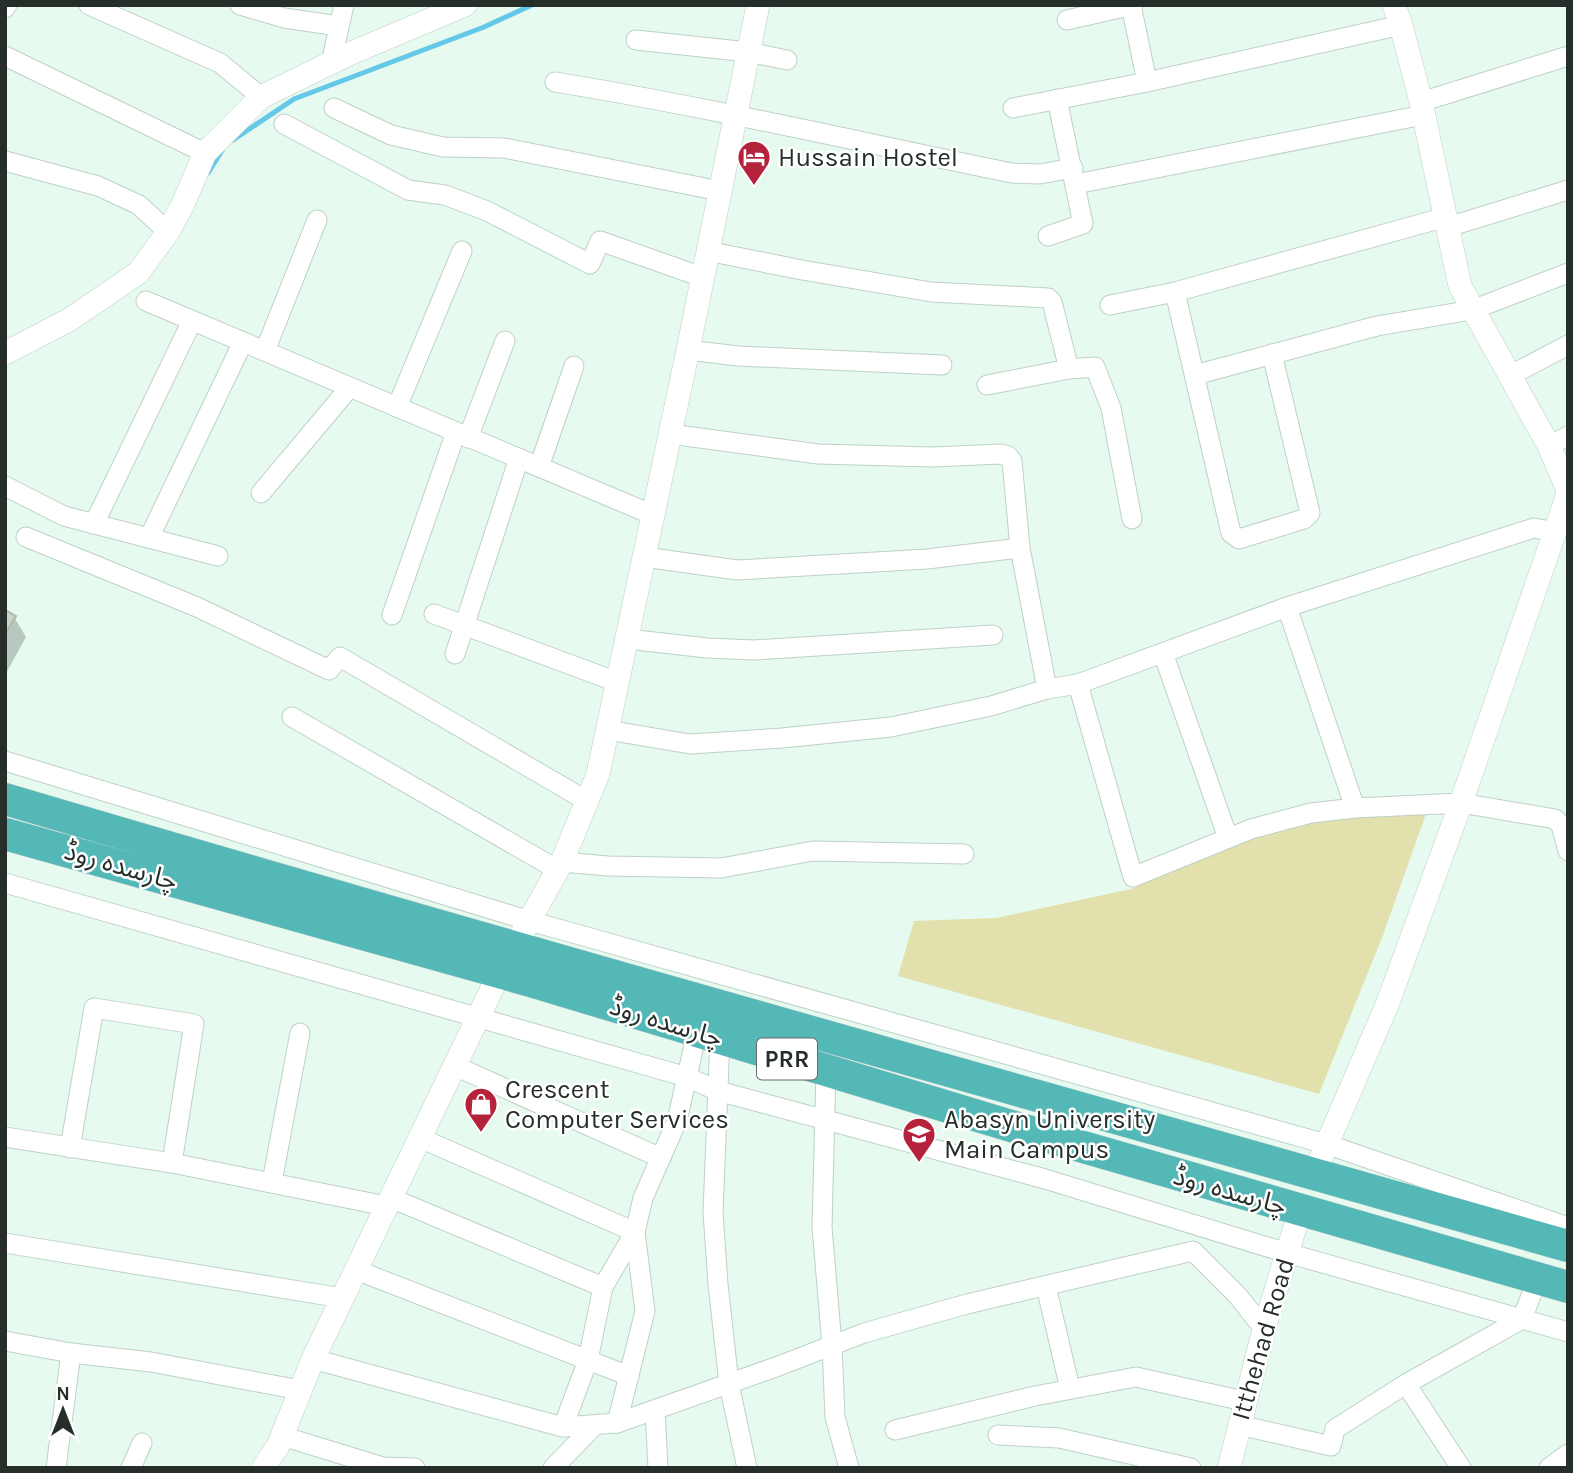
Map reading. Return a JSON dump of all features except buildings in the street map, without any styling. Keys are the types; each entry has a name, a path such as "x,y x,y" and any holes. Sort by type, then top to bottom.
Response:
{"highway":[{"name":"چارسدہ روڈ","path":"5,799 507,960 709,1035 1300,1211 1553,1282"},
{"name":"چارسدہ روڈ","path":"5,834 1070,1104 1568,1246"},
{"path":"1058,1140 1070,1104"}],"street":[{"path":"89,5 220,63 261,97"},
{"path":"240,5 284,18 339,26"},
{"path":"331,63 344,5"},
{"path":"5,352 69,320 138,273 167,233 205,153 261,97 331,63 465,5"},
{"path":"263,1468 278,1446 313,1359 479,1016 560,866 598,774 758,5"},
{"path":"1067,20 1132,5 1147,82"},
{"path":"1013,108 1147,82 1398,15 1422,109 1460,286 1511,375 1559,441 1568,492 1556,532 1387,1004 1314,1174"},
{"path":"636,40 748,52 787,60"},
{"path":"5,56 205,153"},
{"path":"555,82 662,100 1012,173 1075,176 1422,109 1568,56"},
{"path":"1048,236 1083,224 1057,99"},
{"path":"334,108 391,135 443,147 504,148 720,191"},
{"path":"284,124 408,190 445,195 487,211 590,264 600,240 702,277"},
{"path":"5,161 98,186 139,205 167,233"},
{"path":"1110,306 1175,292 1568,190"},
{"path":"265,351 317,220"},
{"path":"397,407 463,251"},
{"path":"707,251 802,271 931,292 1048,298 1052,302 1069,369"},
{"path":"1195,375 1377,326 1472,310 1568,273"},
{"path":"1175,292 1231,533 1234,537 1244,539 1304,519 1310,513 1272,354"},
{"path":"146,301 653,515"},
{"path":"94,524 192,321"},
{"path":"392,615 462,435 505,341"},
{"path":"149,538 243,342"},
{"path":"1511,375 1568,345"},
{"path":"688,350 738,356 942,365"},
{"path":"539,467 574,366"},
{"path":"987,385 1069,369 1092,366 1097,370 1111,408 1132,519"},
{"path":"261,493 350,387"},
{"path":"670,434 818,454 1008,456 1012,461 1020,548 1047,689"},
{"path":"455,653 519,458"},
{"path":"5,485 64,516 218,556"},
{"path":"607,730 690,744 891,727 1078,684 1287,607 1534,528 1556,532"},
{"path":"26,537 197,607 329,670 340,657 587,801"},
{"path":"644,557 737,570 927,559 1020,548"},
{"path":"1287,607 1355,808"},
{"path":"434,614 617,682"},
{"path":"627,639 754,650 993,635"},
{"path":"1163,653 1228,838"},
{"path":"1078,684 1133,877 1251,829 1311,813 1355,808 1461,803 1555,819 1561,825 1568,851"},
{"path":"292,717 560,866 721,868 813,850 964,854"},
{"path":"5,761 530,920 1326,1144 1568,1227"},
{"path":"5,883 479,1016 687,1077 718,1091 1045,1179 1287,1253 1568,1332"},
{"path":"70,1148 94,1007 194,1024 172,1163"},
{"path":"272,1182 300,1033"},
{"path":"563,1427 588,1360 603,1287 635,1232 643,1198 677,1121 687,1077 709,1035"},
{"path":"709,1035 718,1091 713,1212 718,1284 729,1384 747,1468"},
{"path":"455,1066 661,1158"},
{"path":"826,1071 822,1227 835,1417 849,1468"},
{"path":"5,1137 172,1163 388,1202 603,1287"},
{"path":"420,1138 635,1232"},
{"name":"Itthehad Road","path":"1229,1468 1244,1401 1300,1211"},
{"path":"617,1423 645,1311 635,1232"},
{"path":"5,1243 342,1298"},
{"path":"313,1359 563,1427 617,1423 864,1333 967,1304 1193,1251 1238,1296 1264,1329"},
{"path":"356,1270 629,1376"},
{"path":"1239,1425 1331,1446 1335,1429 1406,1384 1522,1319 1553,1282"},
{"path":"1046,1286 1070,1389"},
{"path":"5,1340 71,1353 151,1362 300,1390"},
{"path":"56,1468 71,1353"},
{"path":"895,1430 1035,1396 1136,1377 1244,1401"},
{"path":"1406,1384 1461,1468"},
{"path":"655,1410 658,1468"},
{"path":"553,1468 595,1425"},
{"path":"998,1435 1059,1438 1191,1468"},
{"path":"282,1436 383,1467 415,1468"},
{"path":"131,1468 142,1443"},
{"path":"1549,1468 1568,1454"}],"shaded area":[{"path":"1433,794 1383,935 1319,1094 898,976 914,921 996,918 1131,889 1255,832"}],"waterway":[{"path":"233,140 294,99 484,27 532,5"},
{"path":"208,173 223,149"}],"place":[{"name":"Hussain Hostel","path":"754,187"},
{"name":"Crescent Computer Services","path":"481,1134"},
{"name":"Abasyn University Main Campus","path":"919,1164"}]}
